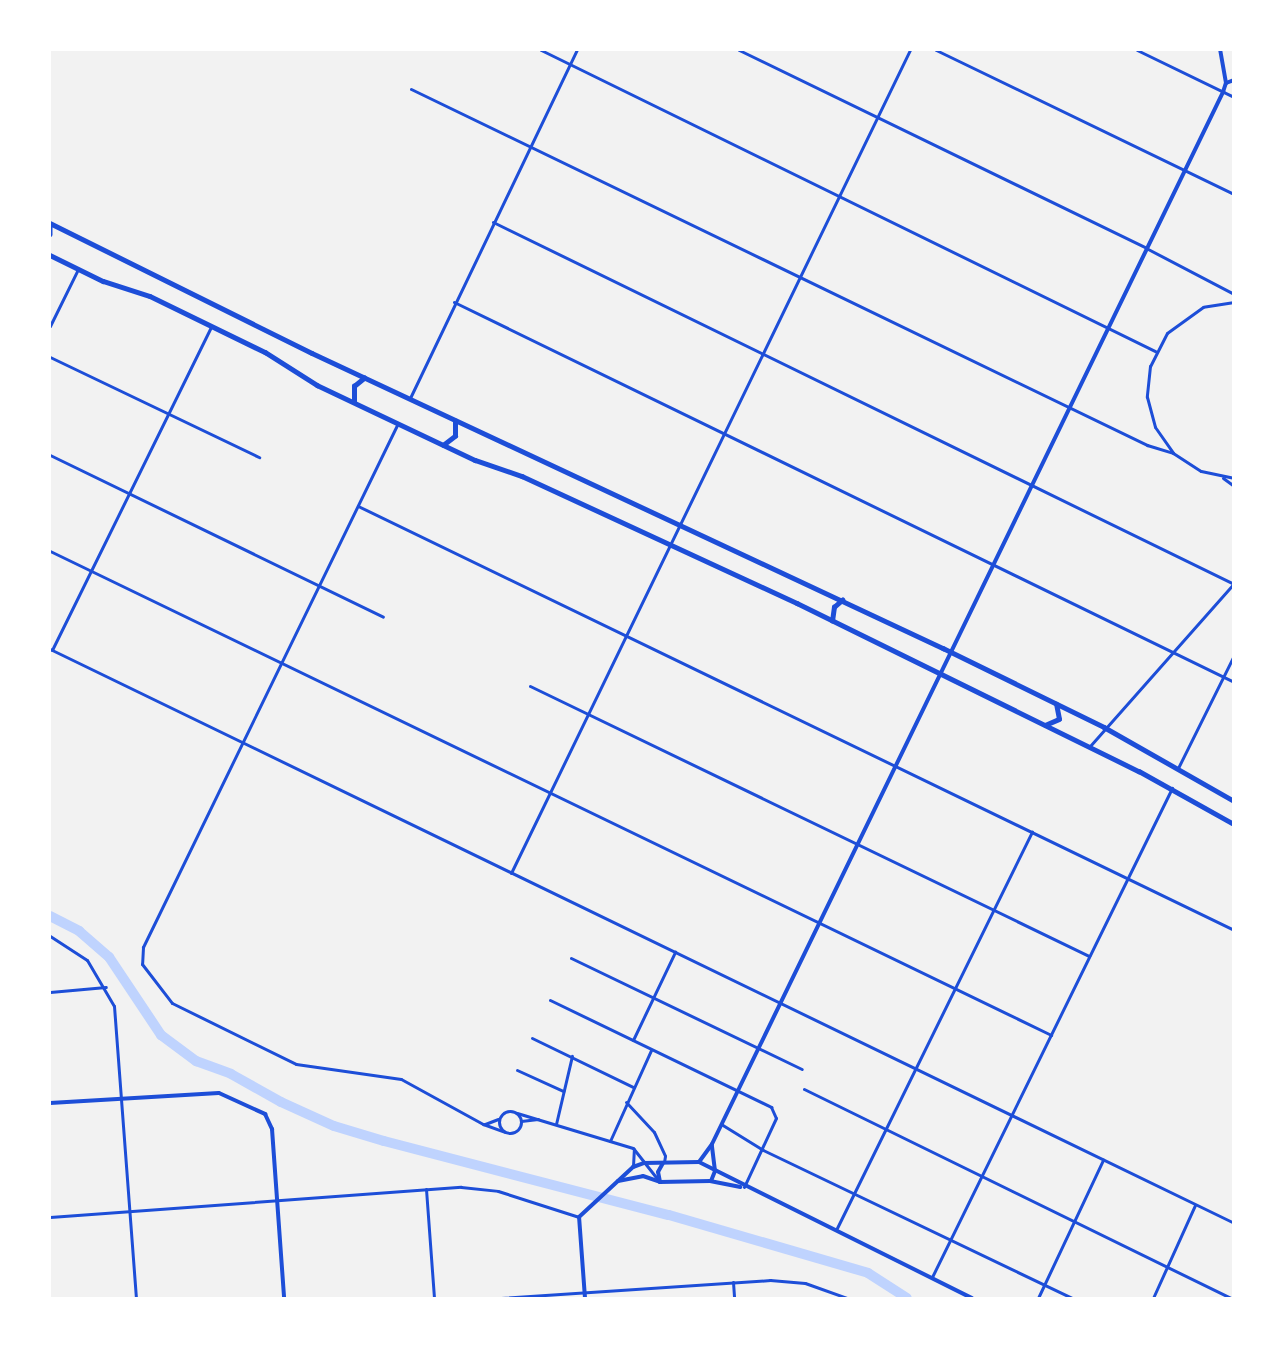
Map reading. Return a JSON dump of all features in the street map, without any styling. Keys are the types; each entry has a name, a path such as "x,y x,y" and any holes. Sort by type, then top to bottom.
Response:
{"main road":[{"path":"50,234 50,225 364,378 952,652 1104,727 1233,801"},
{"path":"50,255 78,269 150,296 354,402 443,445 670,542 1172,788 1233,824"},
{"path":"354,402 354,386 364,378"},
{"path":"443,445 456,436 455,421"},
{"path":"832,621 834,607 842,600"},
{"path":"1043,724 1052,725 1059,719 1060,710 1054,702"}],"street":[{"path":"541,50 1155,351"},
{"path":"410,398 454,302 577,50"},
{"path":"738,50 1146,248 1233,294"},
{"path":"511,873 837,195 910,50"},
{"path":"936,50 1233,194"},
{"path":"1137,50 1233,97"},
{"path":"699,1162 712,1144 1223,92 1226,83 1220,50"},
{"path":"1226,83 1233,80"},
{"path":"411,89 1147,445 1173,453 1201,471 1233,478"},
{"path":"493,222 1233,583 1104,727 1089,747"},
{"path":"50,326 78,269"},
{"path":"454,302 723,436 1233,682"},
{"path":"1173,453 1155,427 1147,397 1155,351 1183,318 1203,307 1233,302"},
{"path":"211,327 51,649 1233,1224"},
{"path":"50,357 259,457"},
{"path":"398,423 143,947 142,964 172,1003 296,1064 401,1079 483,1124 505,1132 515,1132 521,1121"},
{"path":"50,455 383,617"},
{"path":"1222,477 1233,486"},
{"path":"358,506 624,637 1233,930"},
{"path":"50,551 818,925 1051,1035"},
{"path":"1178,768 1233,655"},
{"path":"530,686 1089,956"},
{"path":"932,1277 1172,788"},
{"path":"836,1230 1032,832"},
{"path":"50,936 87,960 106,987 114,1006 136,1299"},
{"path":"633,1040 675,952"},
{"path":"571,957 802,1069"},
{"path":"50,992 106,987"},
{"path":"550,1000 771,1107 776,1118 764,1150 744,1187"},
{"path":"532,1038 633,1087"},
{"path":"610,1141 651,1049"},
{"path":"556,1124 572,1056"},
{"path":"517,1070 563,1091"},
{"path":"804,1089 980,1178 1230,1299"},
{"path":"50,1103 225,1093 270,1120 284,1299"},
{"path":"626,1102 654,1132 665,1156 658,1172 660,1182"},
{"path":"483,1124 499,1118 507,1111 540,1118 633,1148 660,1182"},
{"path":"517,1113 521,1121"},
{"path":"499,1118 505,1132"},
{"path":"521,1121 540,1118"},
{"path":"721,1124 764,1150 855,1192 1072,1299"},
{"path":"710,1181 714,1167 712,1144"},
{"path":"633,1148 633,1167"},
{"path":"1038,1299 1103,1160"},
{"path":"579,1217 633,1167 644,1163 699,1162 714,1167 744,1187 932,1277 972,1299"},
{"path":"614,1183 636,1176 660,1182 710,1181 744,1187"},
{"path":"50,1217 426,1189 474,1188 498,1191 579,1217"},
{"path":"426,1189 434,1299"},
{"path":"1153,1299 1195,1205"},
{"path":"579,1217 585,1299"},
{"path":"501,1299 733,1282 793,1281 846,1299"},
{"path":"733,1282 734,1299"}],"waterway":[{"path":"50,916 79,931 109,957 161,1035 196,1061 231,1074 281,1102 334,1126 669,1215 868,1273 907,1298"}]}
